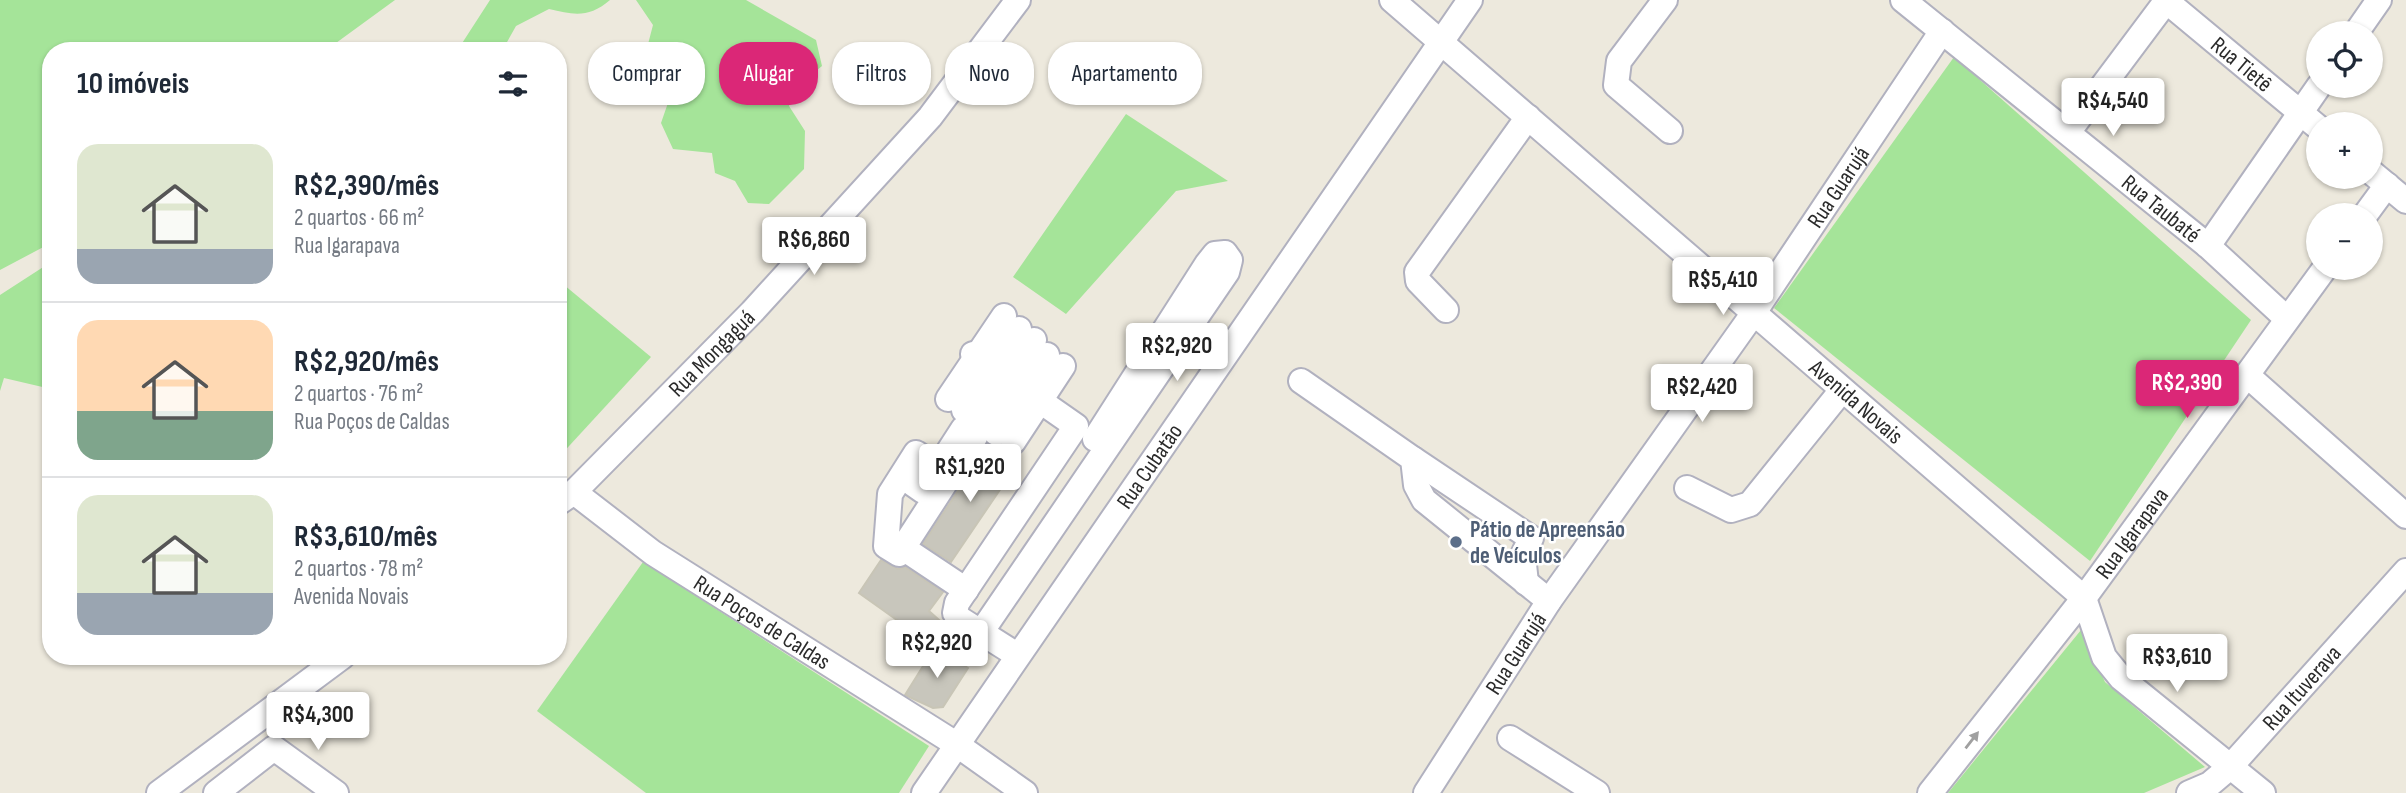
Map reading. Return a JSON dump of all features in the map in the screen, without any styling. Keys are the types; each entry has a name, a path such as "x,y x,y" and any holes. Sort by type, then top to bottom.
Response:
{"street":[{"name":"Rua Mongaguá","path":"567,497 752,312 930,117 1018,0"},
{"name":"Avenida Novais","path":"1392,0 2084,598"},
{"name":"Rua Cubatão","path":"924,793 1470,0"},
{"path":"1665,0 1619,61 1616,85 1670,131"},
{"name":"Rua Taubaté","path":"1903,0 2069,131 2208,246 2286,318"},
{"path":"2069,131 2166,0"},
{"name":"Rua Tietê","path":"2166,0 2306,117"},
{"path":"2364,21 2379,0"},
{"name":"Rua Guarujá","path":"1426,793 1549,601 1753,314 1942,31"},
{"path":"1446,310 1418,281 1417,272 1528,117"},
{"path":"2208,246 2306,124"},
{"path":"2375,203 2388,186"},
{"path":"982,631 1227,272 1230,260 1225,253 1214,254 1124,393 1035,485 957,603 955,613 1017,655"},
{"name":"Rua Igarapava","path":"1930,793 2084,598 2316,280"},
{"path":"980,421 1002,376 1034,341"},
{"path":"980,421 1002,376 1034,341"},
{"path":"980,421 1002,376 1034,341"},
{"path":"1002,376 1086,432"},
{"path":"2248,376 2406,516"},
{"path":"1300,381 1531,538 1523,555 1526,583"},
{"path":"1687,488 1731,510 1749,504 1842,390"},
{"path":"963,429 975,437 903,548 899,554 886,546 890,494 916,453 928,461 913,484 923,491 963,429"},
{"path":"1413,459 1416,485 1424,499 1549,601"},
{"name":"Rua Poços de Caldas","path":"567,499 956,744 1025,793"},
{"path":"903,548 966,590"},
{"name":"Rua Ituverava","path":"2189,793 2210,784 2230,766 2406,571"},
{"path":"2084,598 2104,657 2121,678 2263,793"},
{"path":"159,793 331,665"},
{"path":"1510,738 1597,793"},
{"path":"216,793 274,748 336,793"}],"green space":[{"path":"0,0 395,0 337,42 42,42 42,248 0,270"},
{"path":"490,0 610,0 595,10 581,14 549,9 516,26 507,42 463,42"},
{"path":"636,0 746,0 816,40 719,42 719,105 789,105 805,131 804,169 769,204 748,203 735,181 715,173 712,153 673,149 661,123 667,105 705,105 705,42 649,42 653,25"},
{"path":"818,49 822,66 818,69"},
{"path":"1954,57 2251,320 2090,561 1774,308"},
{"path":"1126,114 1228,181 1176,191 1066,314 1013,277"},
{"path":"42,268 42,387 4,378 0,391 0,295"},
{"path":"567,287 651,357 567,448"},
{"path":"643,562 929,746 899,793 646,793 537,711"},
{"path":"2081,630 2105,682 2205,767 2144,793 1948,793"}],"building":[{"path":"987,446 1016,466 951,562 923,544"},
{"path":"881,560 898,569 905,567 943,592 929,611 948,628 935,647 859,593"},
{"path":"935,647 968,668 943,707 933,708 905,695"}],"place":[{"name":"Pátio de Apreensão de Veículos","path":"1456,542"}]}
